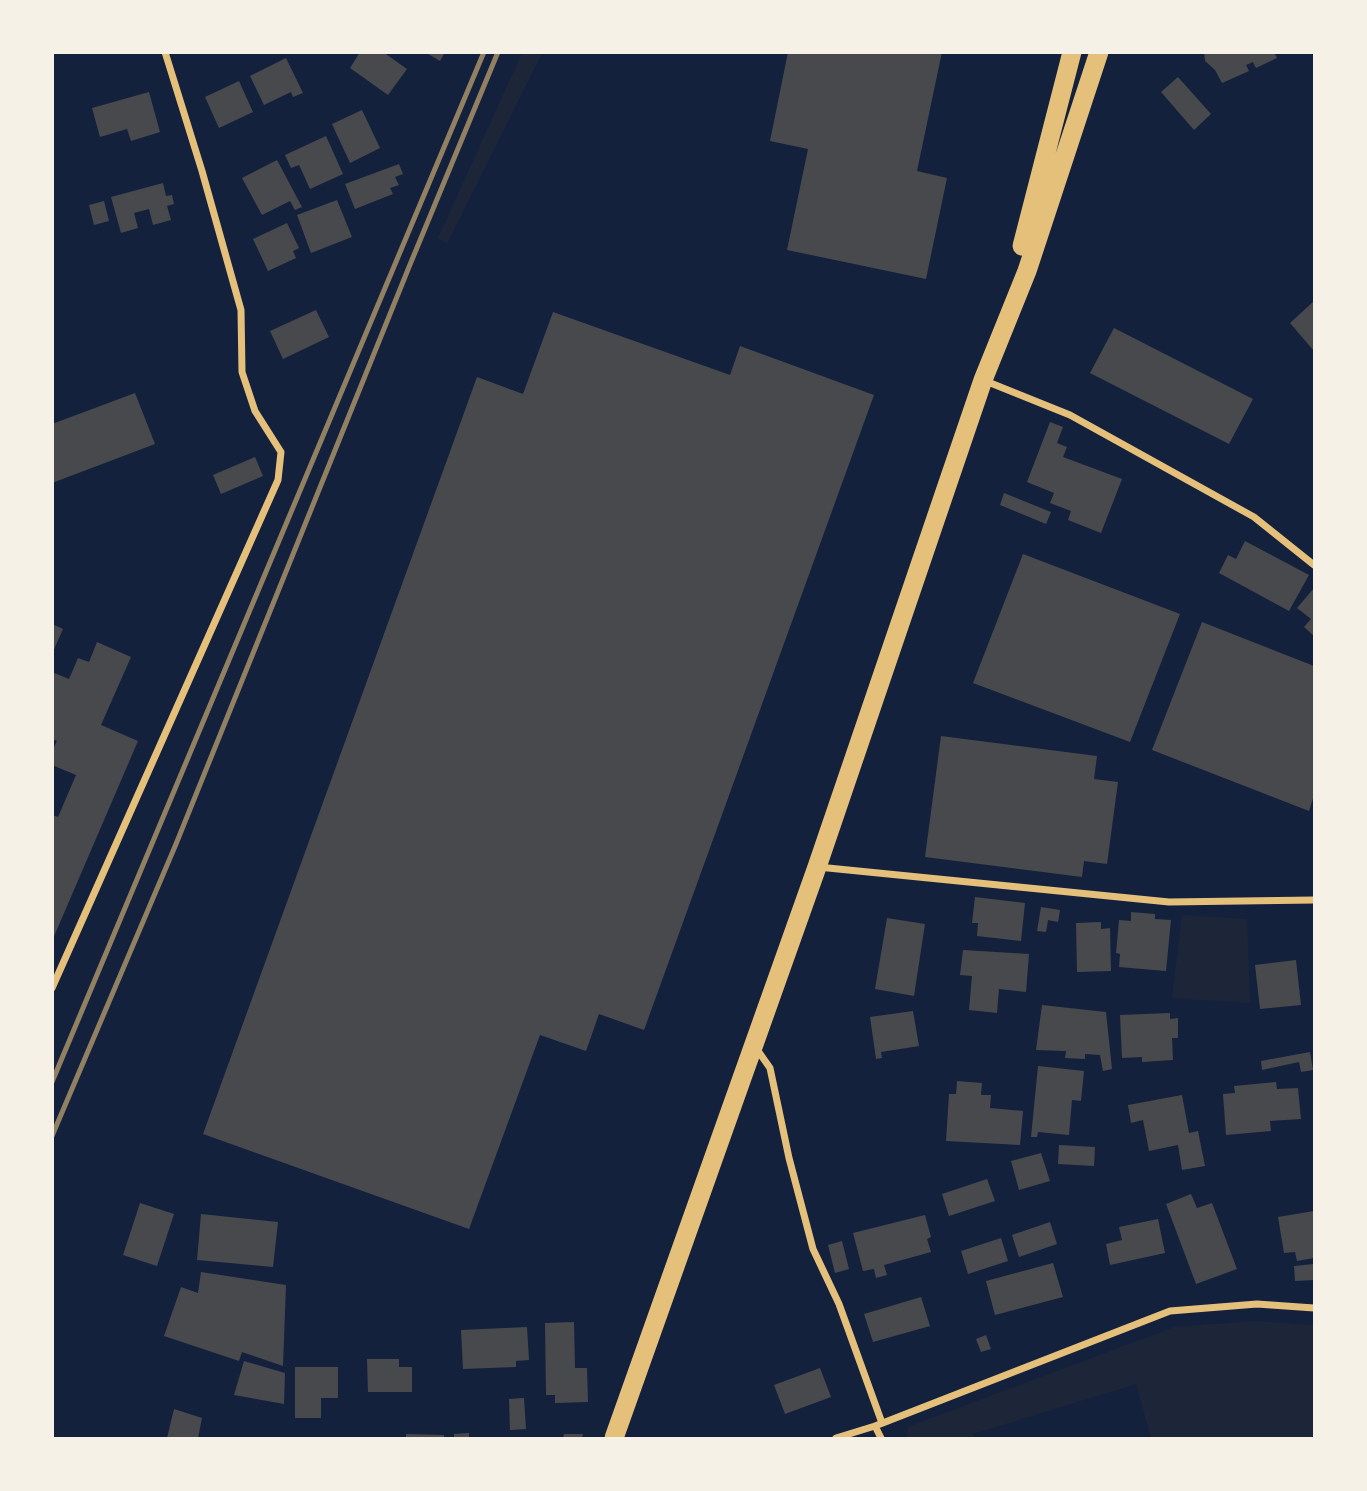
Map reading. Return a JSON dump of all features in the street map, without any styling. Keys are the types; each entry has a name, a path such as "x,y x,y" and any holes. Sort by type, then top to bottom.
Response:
{"highway":[{"path":"614,1438 817,867 986,371 1043,172 1072,52"},
{"path":"986,371 1027,271 1099,52"}],"street":[{"path":"52,988 278,480 281,452 255,411 242,372 241,310 165,52"},
{"path":"986,371 1254,517 1314,565"},
{"path":"817,867 1169,902 1314,900"},
{"path":"754,1044 770,1068 789,1158 813,1249 839,1304 881,1438"},
{"path":"836,1438 879,1425 1170,1311 1257,1304 1314,1308"}],"shaded area":[{"path":"522,53 542,53 447,244 438,238"},
{"path":"1182,915 1247,919 1250,1003 1172,998"},
{"path":"1254,1321 1314,1325 1314,1438 1151,1438 1136,1384 973,1434 974,1438 906,1438 908,1427 1175,1327"}],"building":[{"path":"360,52 383,52 407,69 388,95 350,68"},
{"path":"425,52 445,52 440,61"},
{"path":"788,52 942,52 917,171 947,178 926,279 787,250 808,149 770,141"},
{"path":"1204,52 1274,52 1277,58 1256,68 1253,62 1246,65 1249,71 1222,83 1215,70 1205,61"},
{"path":"286,58 303,93 293,97 291,92 264,105 250,76"},
{"path":"1178,77 1211,114 1194,130 1161,92"},
{"path":"239,81 253,112 219,128 205,97"},
{"path":"149,92 160,132 131,141 127,129 100,137 92,108"},
{"path":"362,110 380,148 350,163 332,124"},
{"path":"326,136 343,174 310,189 299,165 291,168 285,155"},
{"path":"277,160 302,207 295,210 290,201 262,215 242,178"},
{"path":"399,164 403,174 395,177 399,185 390,188 393,194 355,209 345,184"},
{"path":"163,183 166,196 172,195 174,204 167,206 171,220 153,225 149,209 134,213 138,228 121,233 111,197"},
{"path":"337,200 352,237 311,253 297,215"},
{"path":"104,201 109,221 94,225 89,205"},
{"path":"287,223 299,248 293,251 296,258 268,271 253,239"},
{"path":"1314,301 1314,351 1290,323"},
{"path":"316,310 329,337 283,359 270,331"},
{"path":"553,312 730,375 740,346 874,395 644,1030 599,1014 586,1051 540,1035 469,1229 203,1134 477,377 523,394"},
{"path":"1114,328 1253,399 1229,444 1090,373"},
{"path":"135,393 155,444 52,483 52,424"},
{"path":"1050,422 1063,427 1057,443 1067,447 1063,457 1122,479 1101,533 1068,520 1071,511 1050,503 1054,493 1027,482"},
{"path":"255,457 263,476 221,494 213,475"},
{"path":"1004,493 1051,512 1046,524 1000,505"},
{"path":"1245,541 1309,575 1289,611 1219,573 1228,555 1236,559"},
{"path":"1023,554 1180,614 1130,742 973,683"},
{"path":"1314,588 1314,636 1304,627 1311,619 1297,608"},
{"path":"1202,622 1314,666 1314,795 1309,811 1152,750"},
{"path":"52,624 63,629 52,654"},
{"path":"97,642 131,657 101,725 138,741 52,941 52,815 58,817 76,775 52,765 52,751 57,741 52,739 52,672 69,679 78,658 89,662"},
{"path":"941,736 1097,756 1094,779 1118,782 1107,864 1084,861 1082,877 925,857"},
{"path":"975,897 1025,903 1021,941 977,936 978,923 972,923"},
{"path":"1041,907 1060,910 1058,922 1048,920 1046,932 1037,931"},
{"path":"1131,912 1155,914 1155,919 1171,920 1166,971 1119,967 1120,954 1116,953 1119,920 1131,921"},
{"path":"887,918 925,924 914,996 875,989"},
{"path":"1101,922 1101,929 1110,928 1111,971 1077,972 1076,923"},
{"path":"963,950 1029,954 1026,992 999,989 997,1013 969,1010 972,976 960,975"},
{"path":"1296,960 1301,1005 1260,1009 1255,965"},
{"path":"1042,1005 1106,1012 1112,1069 1103,1071 1100,1055 1085,1054 1085,1059 1065,1058 1066,1051 1036,1050"},
{"path":"913,1011 919,1046 881,1052 882,1058 876,1059 870,1017"},
{"path":"1170,1013 1170,1019 1178,1018 1178,1038 1172,1038 1173,1060 1142,1062 1142,1057 1122,1058 1120,1015"},
{"path":"1310,1052 1313,1070 1301,1072 1299,1062 1262,1070 1261,1061"},
{"path":"1038,1066 1084,1071 1081,1101 1072,1100 1069,1135 1038,1132 1037,1137 1031,1137"},
{"path":"957,1081 982,1083 981,1095 991,1095 990,1108 1023,1111 1020,1145 946,1141 949,1094 956,1094"},
{"path":"1276,1082 1277,1089 1298,1088 1301,1119 1270,1121 1271,1131 1226,1135 1223,1094 1235,1093 1234,1086"},
{"path":"1182,1095 1189,1133 1198,1131 1205,1166 1182,1170 1178,1145 1149,1151 1143,1120 1131,1123 1128,1105"},
{"path":"1059,1145 1095,1147 1094,1166 1058,1164"},
{"path":"1041,1153 1050,1181 1019,1190 1011,1161"},
{"path":"987,1179 995,1201 949,1216 942,1194"},
{"path":"1191,1194 1197,1208 1212,1203 1237,1269 1196,1284 1166,1204"},
{"path":"140,1203 174,1214 157,1266 123,1255"},
{"path":"1314,1211 1314,1258 1297,1261 1295,1252 1284,1253 1278,1217"},
{"path":"201,1214 278,1222 273,1267 197,1260"},
{"path":"925,1215 931,1237 927,1239 931,1252 884,1265 887,1275 876,1278 874,1269 863,1271 853,1233"},
{"path":"1158,1219 1165,1253 1110,1265 1106,1244 1122,1240 1119,1227"},
{"path":"1050,1222 1057,1244 1019,1257 1012,1235"},
{"path":"1001,1238 1008,1261 968,1274 961,1251"},
{"path":"842,1241 849,1269 835,1273 828,1245"},
{"path":"1053,1263 1063,1297 995,1315 986,1281"},
{"path":"1314,1264 1314,1280 1295,1281 1294,1266"},
{"path":"201,1272 286,1285 283,1366 242,1352 239,1361 164,1336 181,1287 198,1293"},
{"path":"921,1297 930,1326 873,1342 864,1314"},
{"path":"574,1322 575,1368 587,1368 588,1402 555,1403 555,1395 546,1395 545,1323"},
{"path":"527,1327 529,1360 516,1361 516,1367 463,1369 461,1330"},
{"path":"986,1335 991,1349 981,1352 976,1339"},
{"path":"367,1359 399,1359 399,1367 412,1367 412,1392 368,1392"},
{"path":"244,1361 285,1373 284,1404 234,1395"},
{"path":"295,1367 338,1367 338,1398 321,1398 321,1418 295,1418"},
{"path":"820,1368 831,1397 785,1414 774,1385"},
{"path":"524,1398 526,1429 510,1430 509,1399"},
{"path":"174,1409 202,1418 198,1438 167,1438"},
{"path":"469,1433 469,1438 454,1438 454,1434"},
{"path":"406,1434 444,1435 444,1438 406,1438"},
{"path":"564,1434 583,1434 582,1438 563,1438"}],"railway":[{"path":"52,1082 484,52"},
{"path":"52,1136 176,844 498,52"}]}
